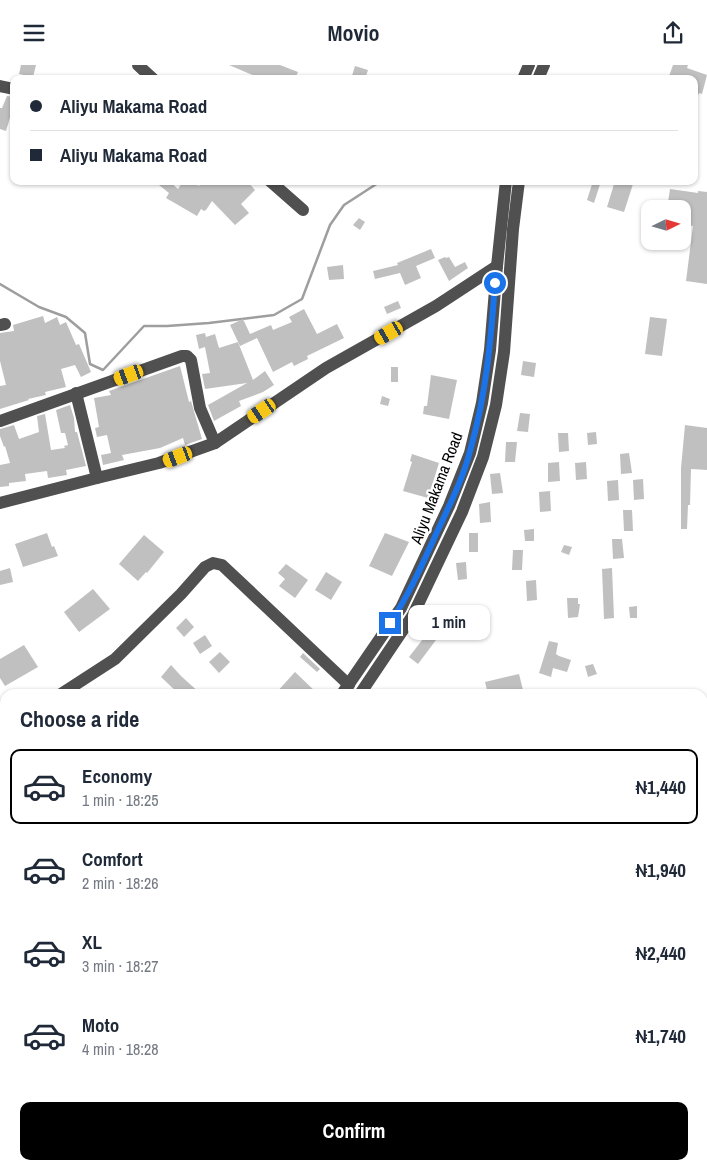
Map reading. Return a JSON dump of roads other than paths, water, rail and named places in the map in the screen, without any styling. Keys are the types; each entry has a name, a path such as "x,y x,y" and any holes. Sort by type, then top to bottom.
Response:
{"street":[{"path":"138,65 149,75"},
{"path":"275,185 303,210"},
{"name":"Aliyu Makama Road","path":"506,185 509,212"},
{"name":"Aliyu Makama Road","path":"363,689 413,615 462,512 483,457 496,405 504,352 507,228 509,212 518,185"},
{"name":"Aliyu Makama Road","path":"346,689 404,600 449,506 470,453 482,403 490,350 496,266 507,228"},
{"path":"0,503 97,477 160,463 214,443 326,368 436,306 496,266"},
{"path":"0,421 182,356 187,356 191,360 200,408 214,443"},
{"path":"76,393 97,477"},
{"path":"69,689 115,659 181,594 205,567 213,563 222,565 346,689"}],"waterway":[{"path":"0,284 39,307 66,317 85,333 90,364 103,370 144,326 209,323 274,315 302,299 330,225 344,205 375,185"}]}
